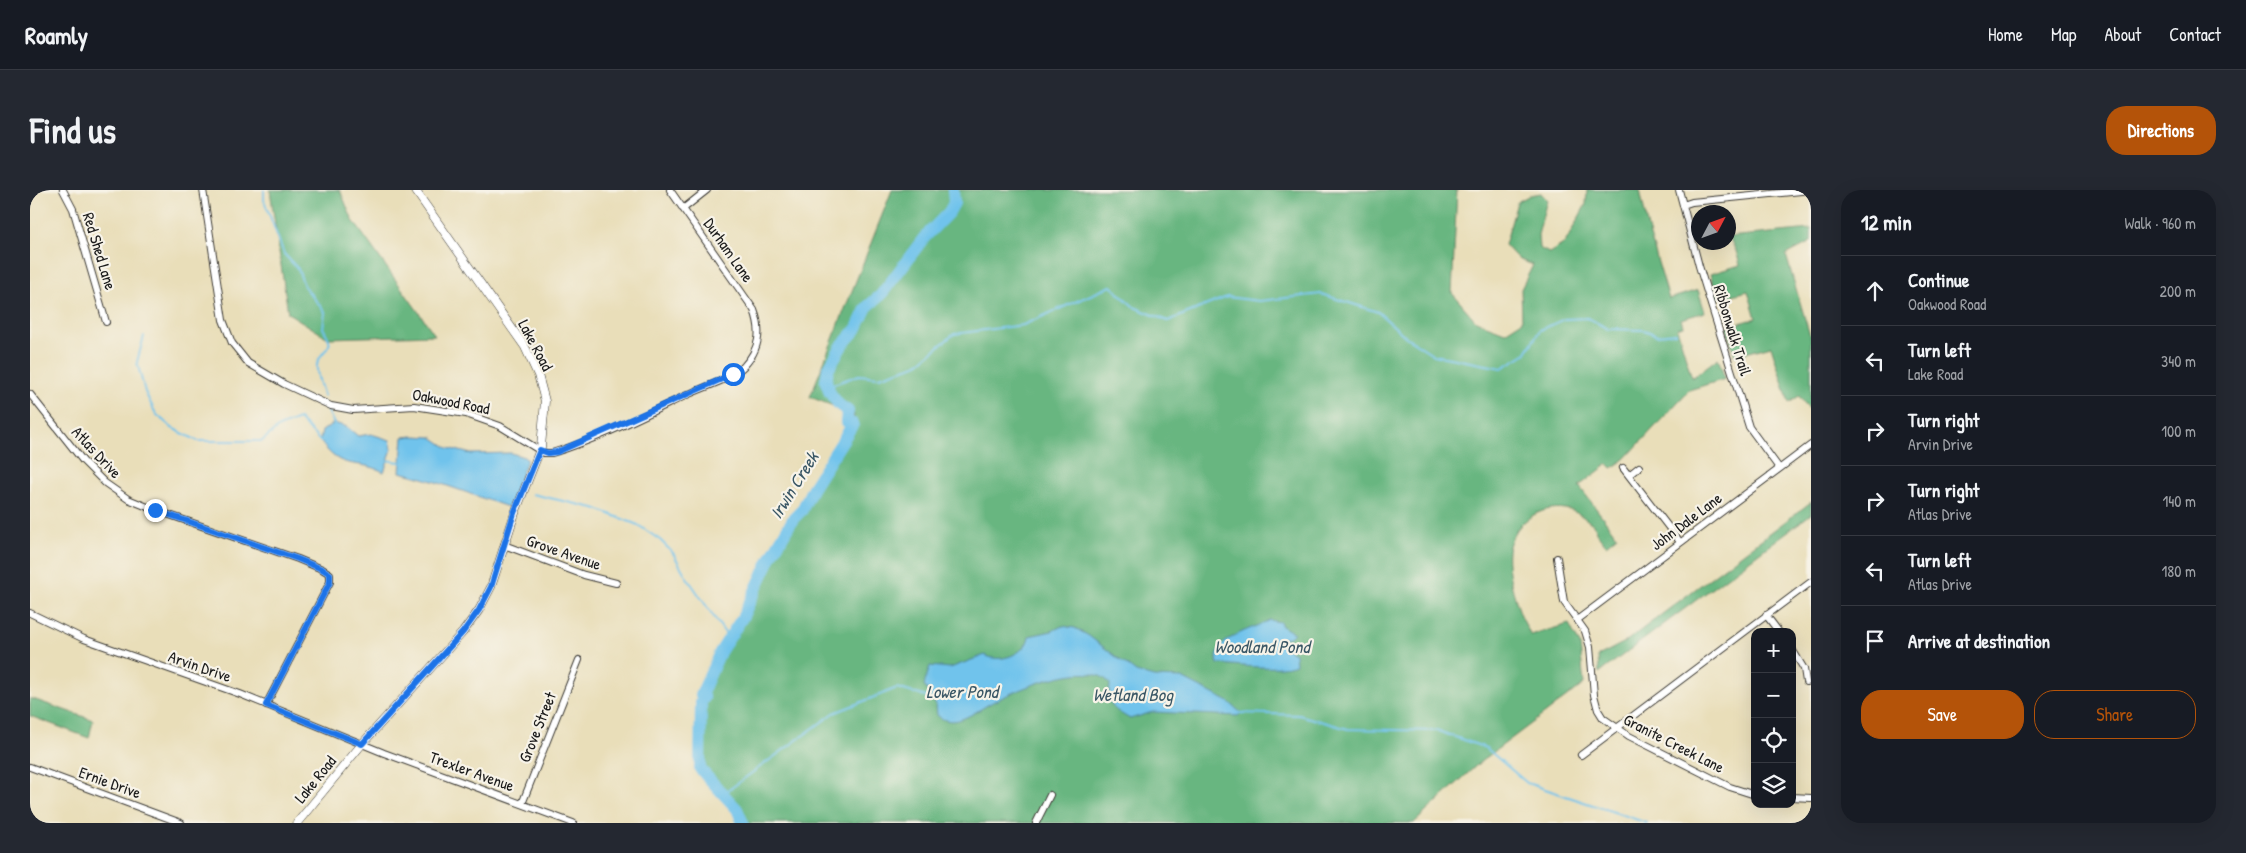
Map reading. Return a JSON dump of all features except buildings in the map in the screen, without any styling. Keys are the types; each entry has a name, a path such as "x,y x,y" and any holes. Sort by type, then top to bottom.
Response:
{"street":[{"name":"Red Shed Lane","path":"62,190 73,209 106,322"},
{"name":"Oakwood Road","path":"202,190 222,320 232,343 248,363 284,384 331,406 353,410 414,406 466,414 500,426 540,450"},
{"name":"Lake Road","path":"297,823 362,744 470,622 491,587 504,545 544,435 545,402 532,360 513,328 415,190"},
{"name":"Durham Lane","path":"540,450 548,453 557,452 733,374 744,365 754,352 759,330 754,310 670,190"},
{"path":"683,209 707,190"},
{"name":"Ribbonwalk Trail","path":"1680,190 1700,266 1749,428 1780,468"},
{"path":"1683,205 1692,202 1810,190"},
{"name":"Atlas Drive","path":"30,394 83,461 104,483 128,499 298,559 330,574 330,582 266,705"},
{"name":"John Dale Lane","path":"1577,620 1811,445"},
{"path":"1623,468 1680,542"},
{"path":"1629,475 1639,468"},
{"name":"Grove Avenue","path":"504,545 577,572 616,583"},
{"name":"Granite Creek Lane","path":"1557,558 1564,602 1585,632 1590,647 1595,705 1603,718 1616,729 1730,787 1751,793"},
{"path":"1581,755 1811,582"},
{"name":"Arvin Drive","path":"30,613 84,639 266,705 362,744"},
{"path":"1766,615 1776,628"},
{"path":"1796,656 1802,664 1806,682"},
{"name":"Grove Street","path":"522,804 579,660"},
{"name":"Trexler Avenue","path":"362,744 573,823"},
{"name":"Ernie Drive","path":"30,767 181,823"},
{"path":"1036,823 1050,795"},
{"path":"1796,797 1811,798"}],"green space":[{"path":"270,190 340,190 352,219 435,335 328,338 288,313"},
{"path":"892,190 1457,190 1452,293 1476,321 1505,332 1522,321 1521,289 1533,265 1518,259 1505,245 1517,202 1530,195 1541,193 1547,200 1538,235 1539,248 1549,253 1565,243 1586,204 1587,190 1640,190 1648,229 1669,299 1698,290 1705,312 1681,319 1683,326 1677,328 1692,378 1718,358 1725,379 1689,390 1625,459 1612,468 1608,464 1579,486 1617,536 1606,545 1596,532 1595,526 1577,513 1565,509 1556,508 1538,513 1530,517 1517,530 1509,546 1508,566 1513,592 1526,627 1531,635 1569,624 1580,645 1584,684 1479,763 1414,823 743,823 737,809 700,769 701,702 703,698 701,695 720,652 742,618 772,555 793,519 802,510 812,489 853,424 854,414 810,397"},
{"path":"1811,229 1811,242 1786,255 1811,339 1811,412 1799,396 1789,403 1771,346 1735,356 1726,327 1756,318 1748,291 1718,299 1710,274 1740,265 1736,250 1736,236"},
{"path":"1811,502 1811,514 1599,673 1598,656 1625,642"},
{"path":"30,698 93,720 89,738 30,716"}],"water":[{"path":"334,423 347,427 358,436 371,434 390,440 392,449 384,472 343,461 328,451 320,441 322,431"},
{"path":"403,437 432,437 448,448 471,454 511,453 527,458 517,500 508,507 400,472"},
{"name":"Woodland Pond","path":"1269,620 1280,622 1282,626 1294,633 1290,637 1280,639 1282,646 1295,653 1296,664 1270,667 1218,664 1217,655 1226,641"},
{"name":"Lower Pond","path":"1062,626 1075,628 1089,636 1136,672 1154,677 1182,678 1229,702 1241,713 1238,716 1153,712 1130,719 1112,706 1110,702 1110,684 1101,676 1072,674 1021,689 959,720 942,719 937,715 936,705 924,685 930,666 950,668 985,655 991,658 1012,656 1023,648 1029,636 1052,631"}],"waterway":[{"path":"264,190 264,200 284,254 298,269 304,286 325,312 323,328 330,343 321,355 317,365 318,378 324,396"},
{"name":"Irwin Creek","path":"743,823 737,809 700,769 701,702 704,698 701,695 720,652 742,618 772,555 793,519 802,510 812,489 853,424 846,421 848,411 839,405 830,393 826,381 828,369 843,344 856,330 867,307 881,295 923,239 949,212 954,203 953,190"},
{"path":"830,393 834,384 859,375 879,377 916,365 954,334 1023,325 1111,286 1134,307 1168,321 1227,297 1259,301 1321,294 1378,312 1406,337 1434,355 1502,368 1525,354 1540,330 1565,319 1588,318 1608,329 1644,330 1657,335 1676,333"},
{"path":"144,336 137,362 145,392 156,414 172,428 198,441 262,441 279,427 299,419 321,442"},
{"path":"328,411 334,424"},
{"path":"385,460 400,462"},
{"path":"532,494 594,508 638,525 660,540 673,553 686,576 729,639"},
{"path":"723,794 834,713 897,688 933,699"},
{"path":"1240,713 1299,715 1348,729 1438,731 1486,748 1527,783 1647,823"}],"route":[{"path":"155,510 298,559 330,574 330,582 266,705 362,744 463,632 479,610 491,587 514,513 540,450 544,453 557,452 625,424 733,374"}],"water label":[{"name":"Wetland Bog","path":"1133,694"}]}
